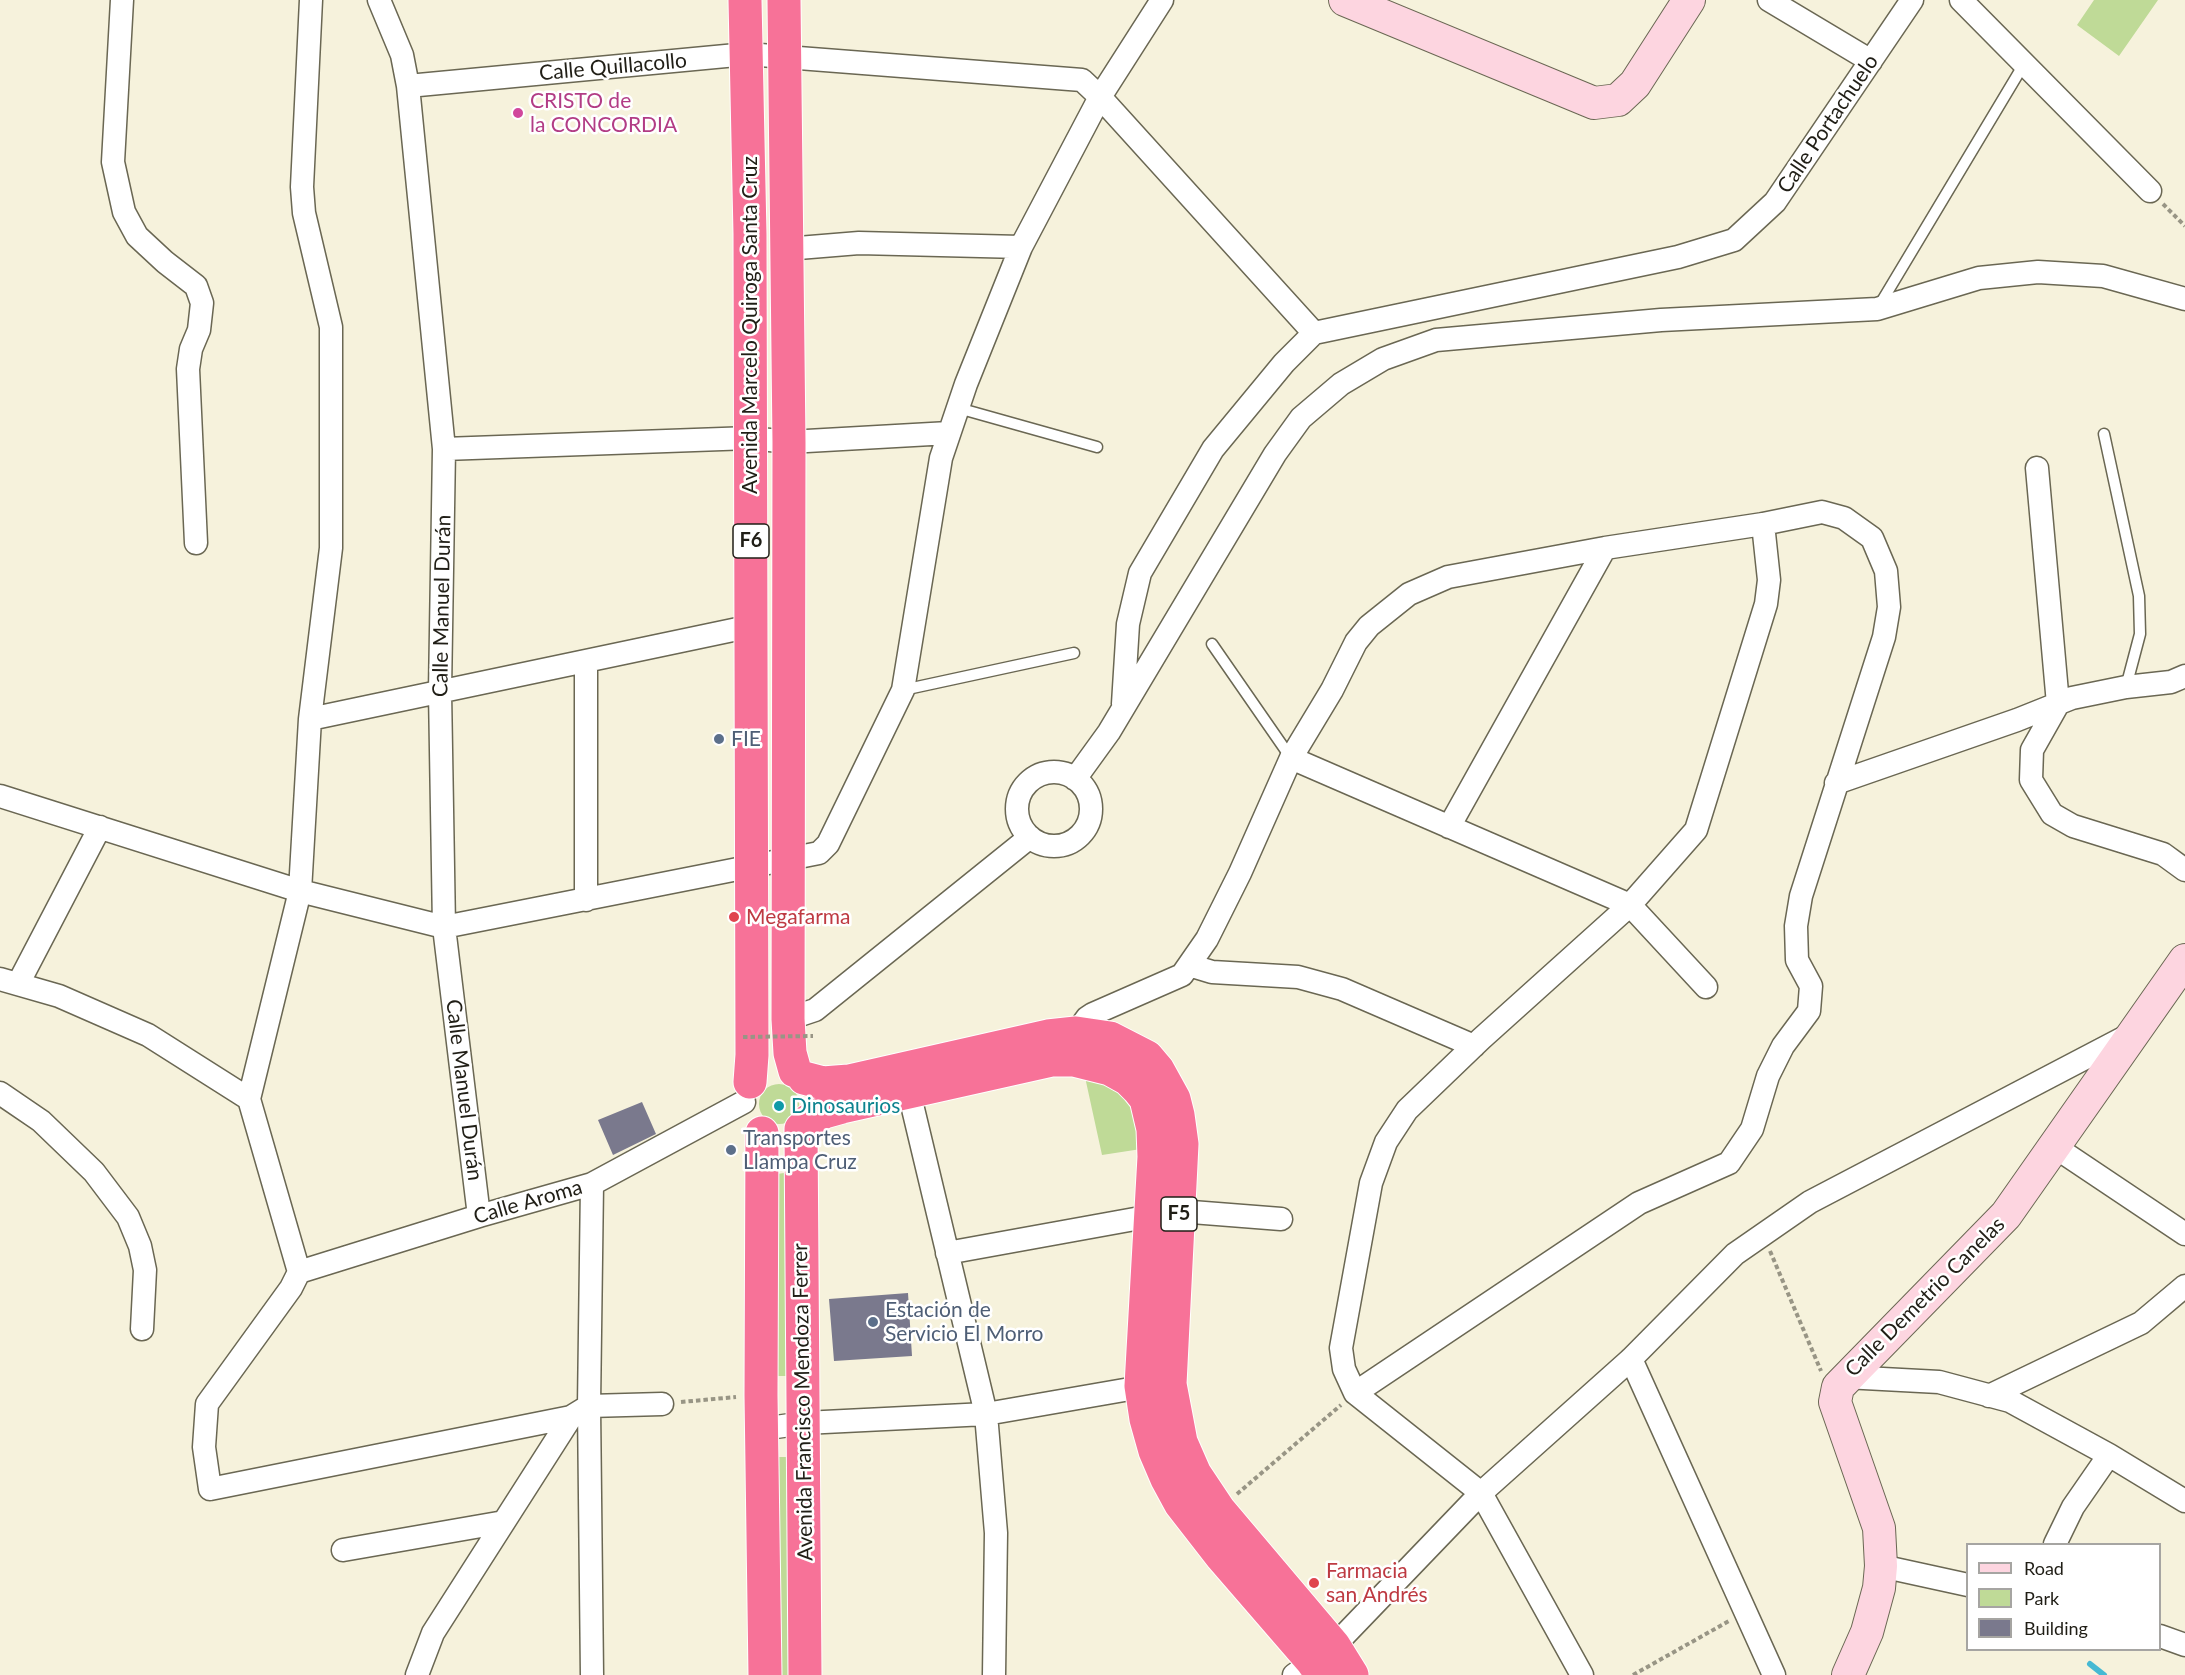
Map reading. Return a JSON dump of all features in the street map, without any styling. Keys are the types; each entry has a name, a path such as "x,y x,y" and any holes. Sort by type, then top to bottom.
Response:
{"highway":[{"name":"Avenida Marcelo Quiroga Santa Cruz","path":"745,0 750,234 752,626 752,1055 747,1092"},
{"name":"Avenida Marcelo Quiroga Santa Cruz","path":"784,0 789,442 789,860 801,1028 790,1053 799,1075"},
{"name":"F5","path":"747,1092 765,1070 785,1068 823,1083 849,1081 1059,1043"},
{"name":"F5","path":"762,1133 782,1137 824,1112 909,1092 1059,1043"},
{"name":"F5","path":"1059,1043 1074,1060 1110,1069 1128,1079 1146,1099 1153,1129 1154,1157 1165,1213 1155,1385 1146,1419 1155,1451 1167,1479 1180,1503 1222,1557 1316,1664 1352,1675"},
{"path":"799,1075 810,1088 814,1099 813,1110 804,1125"},
{"path":"747,1092 749,1120 762,1133"},
{"name":"Avenida Francisco Mendoza Ferrer","path":"804,1125 805,1675"},
{"name":"Avenida Francisco Mendoza Ferrer","path":"762,1133 761,1395 765,1675"},
{"name":"F5","path":"1155,1385 1195,1474 1316,1664"}],"street":[{"path":"122,0 113,162 124,212 137,236 165,262 196,285 202,303 199,330 191,349 188,369 196,543"},
{"path":"311,0 302,187 304,213 331,327 331,548 310,719 300,891 249,1099 299,1272 291,1288 207,1404 204,1447 210,1489 580,1411 662,1404"},
{"name":"Calle Manuel Durán","path":"379,0 402,55 408,86 444,449 440,691 444,927 479,1216"},
{"path":"0,796 300,891 444,927 819,853 828,843 903,690 941,458 958,408 1022,247 1100,97 1162,0"},
{"path":"1345,0 1594,103 1618,100 1635,84 1689,0"},
{"path":"1769,0 1871,61"},
{"name":"Calle Portachuelo","path":"1314,333 1678,257 1734,240 1775,202 1912,0"},
{"path":"1960,0 2150,191"},
{"name":"Calle Quillacollo","path":"408,86 747,54 1082,80 1314,333"},
{"path":"786,249 859,243 1022,247"},
{"path":"1075,779 1109,732 1275,454 1301,418 1341,384 1383,359 1436,340 1661,320 1877,309 1979,278 2038,272 2103,276 2185,298"},
{"path":"1123,709 1128,624 1140,573 1213,450 1284,363 1314,333"},
{"path":"444,449 750,438 789,442 949,433"},
{"path":"2037,468 2058,704 2032,750 2031,780 2052,814 2073,826 2163,854 2185,870"},
{"path":"1059,1043 1093,1014 1182,975 1207,939 1292,758 1332,690 1356,642 1369,626 1409,594 1448,577 1822,512 1844,518 1872,538 1886,571 1889,607 1884,636 1800,896 1796,926 1797,960 1811,986 1809,1011 1783,1046 1768,1076 1752,1129 1729,1163 1639,1203 1355,1392"},
{"path":"1582,1675 1481,1493 1355,1392 1344,1368 1341,1348 1371,1183 1386,1142 1407,1110 1630,905 1696,830 1766,604 1769,580 1763,524"},
{"path":"1449,826 1605,548"},
{"path":"310,719 752,626"},
{"path":"586,662 586,900"},
{"path":"1836,783 2072,698 2126,687 2171,682 2185,676"},
{"path":"1292,758 1630,905 1706,987"},
{"path":"1052,771 1064,773 1075,779 1084,787 1091,810 1089,821 1083,832 1074,840 1052,846 1030,837 1022,827 1017,815 1017,803 1025,786 1039,774 1052,771"},
{"path":"100,827 9,981 59,996 148,1035 249,1099"},
{"path":"801,1028 815,1010 1030,837"},
{"name":"Calle Demetrio Canelas","path":"1848,1675 1867,1632 1880,1588 1881,1566 1879,1528 1840,1390 2006,1215 2185,960"},
{"path":"1189,965 1212,972 1298,977 1341,989 1474,1046"},
{"path":"1316,1664 1481,1493 1631,1359 1735,1254 1810,1202 2135,1031"},
{"name":"Calle Aroma","path":"299,1272 479,1216 592,1184 747,1092"},
{"path":"909,1092 986,1414 996,1533 994,1675"},
{"path":"0,1093 41,1121 94,1172 128,1217 140,1246 145,1270 142,1329"},
{"path":"2055,1147 2185,1234"},
{"path":"592,1184 580,1411 592,1675"},
{"path":"947,1253 1165,1213 1281,1219"},
{"path":"1989,1396 2141,1323 2185,1286"},
{"path":"1631,1359 1774,1675"},
{"path":"1840,1390 1939,1382 2010,1401 2109,1455 2185,1501"},
{"path":"762,1429 804,1423 986,1414 1155,1385"},
{"path":"417,1675 433,1633 504,1522 580,1411"},
{"path":"2056,1543 2073,1507 2109,1455"},
{"path":"343,1550 504,1522"},
{"path":"1881,1566 1966,1585"},
{"path":"2161,1636 2185,1645"}],"lane":[{"path":"1877,309 2024,64"},
{"path":"958,408 1097,447"},
{"path":"2104,434 2139,596 2140,634 2126,687"},
{"path":"1212,644 1292,758"},
{"path":"903,690 1074,653"}],"path":[{"path":"2150,191 2185,226"},
{"path":"743,1037 801,1028"},
{"path":"1763,1235 1840,1390"},
{"path":"1219,1510 1355,1392"},
{"path":"662,1404 761,1395"},
{"path":"1633,1675 1746,1612"}],"green space":[{"path":"2094,0 2158,0 2119,56 2077,25"},
{"path":"1085,1077 1117,1088 1129,1101 1136,1119 1141,1149 1102,1155"},
{"path":"779,1084 793,1090 799,1104 793,1118 779,1124 765,1118 759,1104 765,1090"},
{"path":"784,1173 790,1376 776,1376 770,1175"},
{"path":"776,1457 791,1457 792,1675 777,1675"}],"building":[{"path":"642,1102 656,1134 613,1155 598,1120"},
{"path":"908,1293 912,1356 834,1361 829,1299"}],"waterway":[{"path":"2090,1664 2104,1675"}],"place":[{"name":"CRISTO de la CONCORDIA","path":"518,113"},
{"name":"FIE","path":"719,739"},
{"name":"Megafarma","path":"734,917"},
{"name":"Dinosaurios","path":"779,1106"},
{"name":"Transportes Llampa Cruz","path":"731,1150"},
{"name":"Estación de Servicio El Morro","path":"873,1322"},
{"name":"Farmacia san Andrés","path":"1314,1583"}]}
